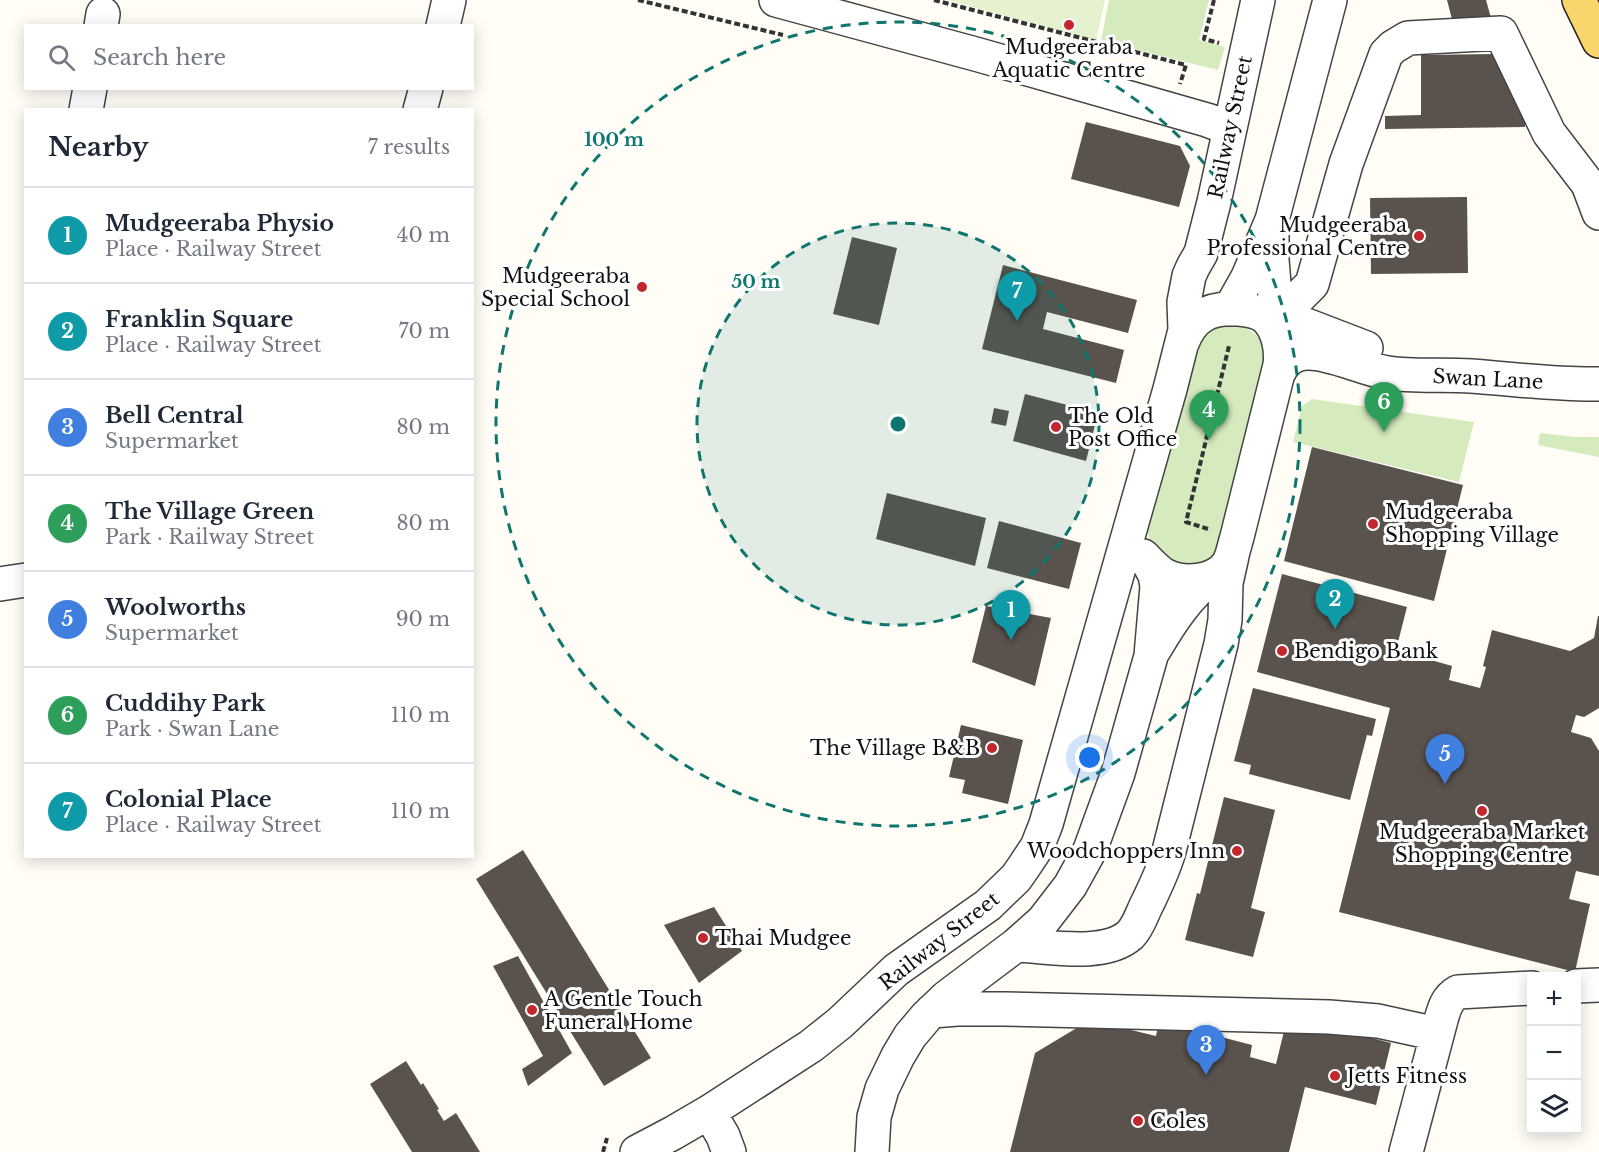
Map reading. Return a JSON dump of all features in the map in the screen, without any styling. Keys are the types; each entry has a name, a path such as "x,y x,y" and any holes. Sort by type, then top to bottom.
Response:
{"main road":[{"path":"1579,0 1599,41"}],"street":[{"path":"443,24 449,0"},
{"path":"776,0 857,10 1229,128"},
{"name":"Railway Street","path":"637,1152 674,1133 725,1138 811,1046 913,957 988,904 1016,878 1037,847 1046,824 1131,530 1182,343 1186,292 1192,267 1201,253 1258,0"},
{"path":"1260,325 1248,277 1272,220 1330,0"},
{"path":"1260,325 1295,302 1312,284 1346,164 1386,54 1408,38 1501,33 1549,133 1593,198"},
{"path":"86,108 90,90"},
{"path":"421,108 425,90"},
{"path":"1016,945 1083,949 1120,941 1128,936 1138,923 1164,869 1225,626 1226,584 1221,554 1272,260 1272,220"},
{"name":"Railway Street","path":"1201,253 1209,283 1260,325"},
{"name":"Railway Street","path":"1182,343 1191,325 1208,313 1260,325"},
{"path":"1260,325 1306,325 1372,350 1469,376"},
{"name":"Swan Lane","path":"1260,325 1288,359 1308,353 1390,374 1599,384"},
{"path":"1131,530 1138,548 1148,561 1161,573 1175,579 1198,580 1221,554"},
{"path":"1151,656 1185,603 1221,554"},
{"path":"872,1152 874,1116 882,1089 910,1036 955,990 1016,945 1043,921 1079,871 1090,849 1121,765 1151,656 1157,586 1155,575 1148,561"},
{"path":"0,584 24,580"},
{"path":"1581,986 1599,985"},
{"path":"1406,1152 1446,1004 1455,993 1464,991 1527,988"},
{"path":"932,1011 1003,1009 1329,1017 1378,1022 1437,1034"},
{"path":"848,1152 874,1116"}],"path":[{"path":"638,0 783,36"},
{"path":"934,0 1186,65 1179,89"},
{"path":"1214,0 1204,39 1221,43"},
{"path":"1221,554 1186,522 1229,346"},
{"path":"603,1152 607,1138"}],"green space":[{"name":"Mudgeeraba Aquatic Centre","path":"947,0 1105,0 1096,41"},
{"path":"1109,0 1209,0 1199,40 1225,47 1218,70 1101,41"},
{"path":"1217,325 1247,329 1258,337 1268,351 1224,545 1211,559 1206,561 1179,562 1157,550 1148,535 1147,526 1190,345"},
{"path":"1312,399 1474,422 1459,482 1293,442 1302,406"},
{"path":"1540,433 1599,437 1599,457 1538,445"}],"building":[{"path":"1447,0 1486,0 1491,18 1454,27"},
{"path":"1495,54 1525,113 1525,127 1385,129 1385,116 1421,115 1421,55"},
{"path":"1086,122 1180,146 1190,166 1179,207 1071,179"},
{"name":"Mudgeeraba Professional Centre","path":"1467,197 1468,273 1371,274 1370,198"},
{"path":"852,237 897,248 879,325 833,314"},
{"path":"1003,265 1137,300 1128,333 1047,312 1043,329 1124,350 1116,383 982,349"},
{"name":"The Old Post Office","path":"1025,394 1098,413 1086,461 1013,441"},
{"path":"994,408 1009,411 1006,426 991,423"},
{"name":"Mudgeeraba Shopping Village","path":"1312,447 1463,485 1434,601 1284,561"},
{"path":"887,493 986,518 975,566 876,539"},
{"path":"999,521 1081,543 1069,589 987,568"},
{"name":"Mudgeeraba Market Shopping Centre","path":"1282,574 1407,607 1396,650 1452,666 1449,680 1480,688 1492,630 1570,651 1594,638 1599,616 1599,708 1584,717 1576,715 1571,732 1591,738 1599,751 1599,876 1576,871 1569,899 1590,904 1575,972 1339,912 1390,708 1257,672"},
{"path":"986,606 1051,618 1035,686 972,662"},
{"path":"1253,688 1376,719 1372,736 1367,735 1350,800 1249,774 1251,765 1234,761"},
{"path":"961,725 1023,740 1008,804 962,793 965,780 949,777"},
{"name":"Woodchoppers Inn","path":"1224,797 1275,810 1251,908 1265,912 1253,957 1185,940 1197,893 1200,894"},
{"path":"523,850 651,1058 604,1086 476,879"},
{"name":"Thai Mudgee","path":"714,907 742,951 699,983 664,925"},
{"name":"A Gentle Touch Funeral Home","path":"518,956 572,1053 528,1086 522,1069 543,1056 493,966"},
{"path":"1090,1020 1156,1036 1159,1021 1252,1045 1250,1057 1276,1064 1286,1023 1323,1025 1391,1043 1376,1105 1305,1087 1289,1152 1010,1152 1035,1053"},
{"path":"406,1061 421,1085 423,1083 444,1121 456,1113 480,1152 412,1152 370,1084"}],"place":[{"name":"Mudgeeraba Aquatic Centre","path":"1069,25"},
{"name":"Mudgeeraba Professional Centre","path":"1419,236"},
{"name":"Mudgeeraba Special School","path":"642,287"},
{"name":"Colonial Place","path":"1017,321"},
{"name":"The Old Post Office","path":"1056,427"},
{"name":"Cuddihy Park","path":"1384,432"},
{"name":"The Village Green","path":"1209,440"},
{"name":"Mudgeeraba Shopping Village","path":"1373,524"},
{"name":"Franklin Square","path":"1335,629"},
{"name":"Mudgeeraba Physio","path":"1011,640"},
{"name":"Bendigo Bank","path":"1282,651"},
{"name":"The Village B&B","path":"992,748"},
{"name":"Woolworths","path":"1445,784"},
{"name":"Mudgeeraba Market Shopping Centre","path":"1482,811"},
{"name":"Woodchoppers Inn","path":"1237,851"},
{"name":"Thai Mudgee","path":"703,938"},
{"name":"A Gentle Touch Funeral Home","path":"532,1010"},
{"name":"Bell Central","path":"1206,1075"},
{"name":"Jetts Fitness","path":"1335,1076"},
{"name":"Coles","path":"1138,1121"}]}
